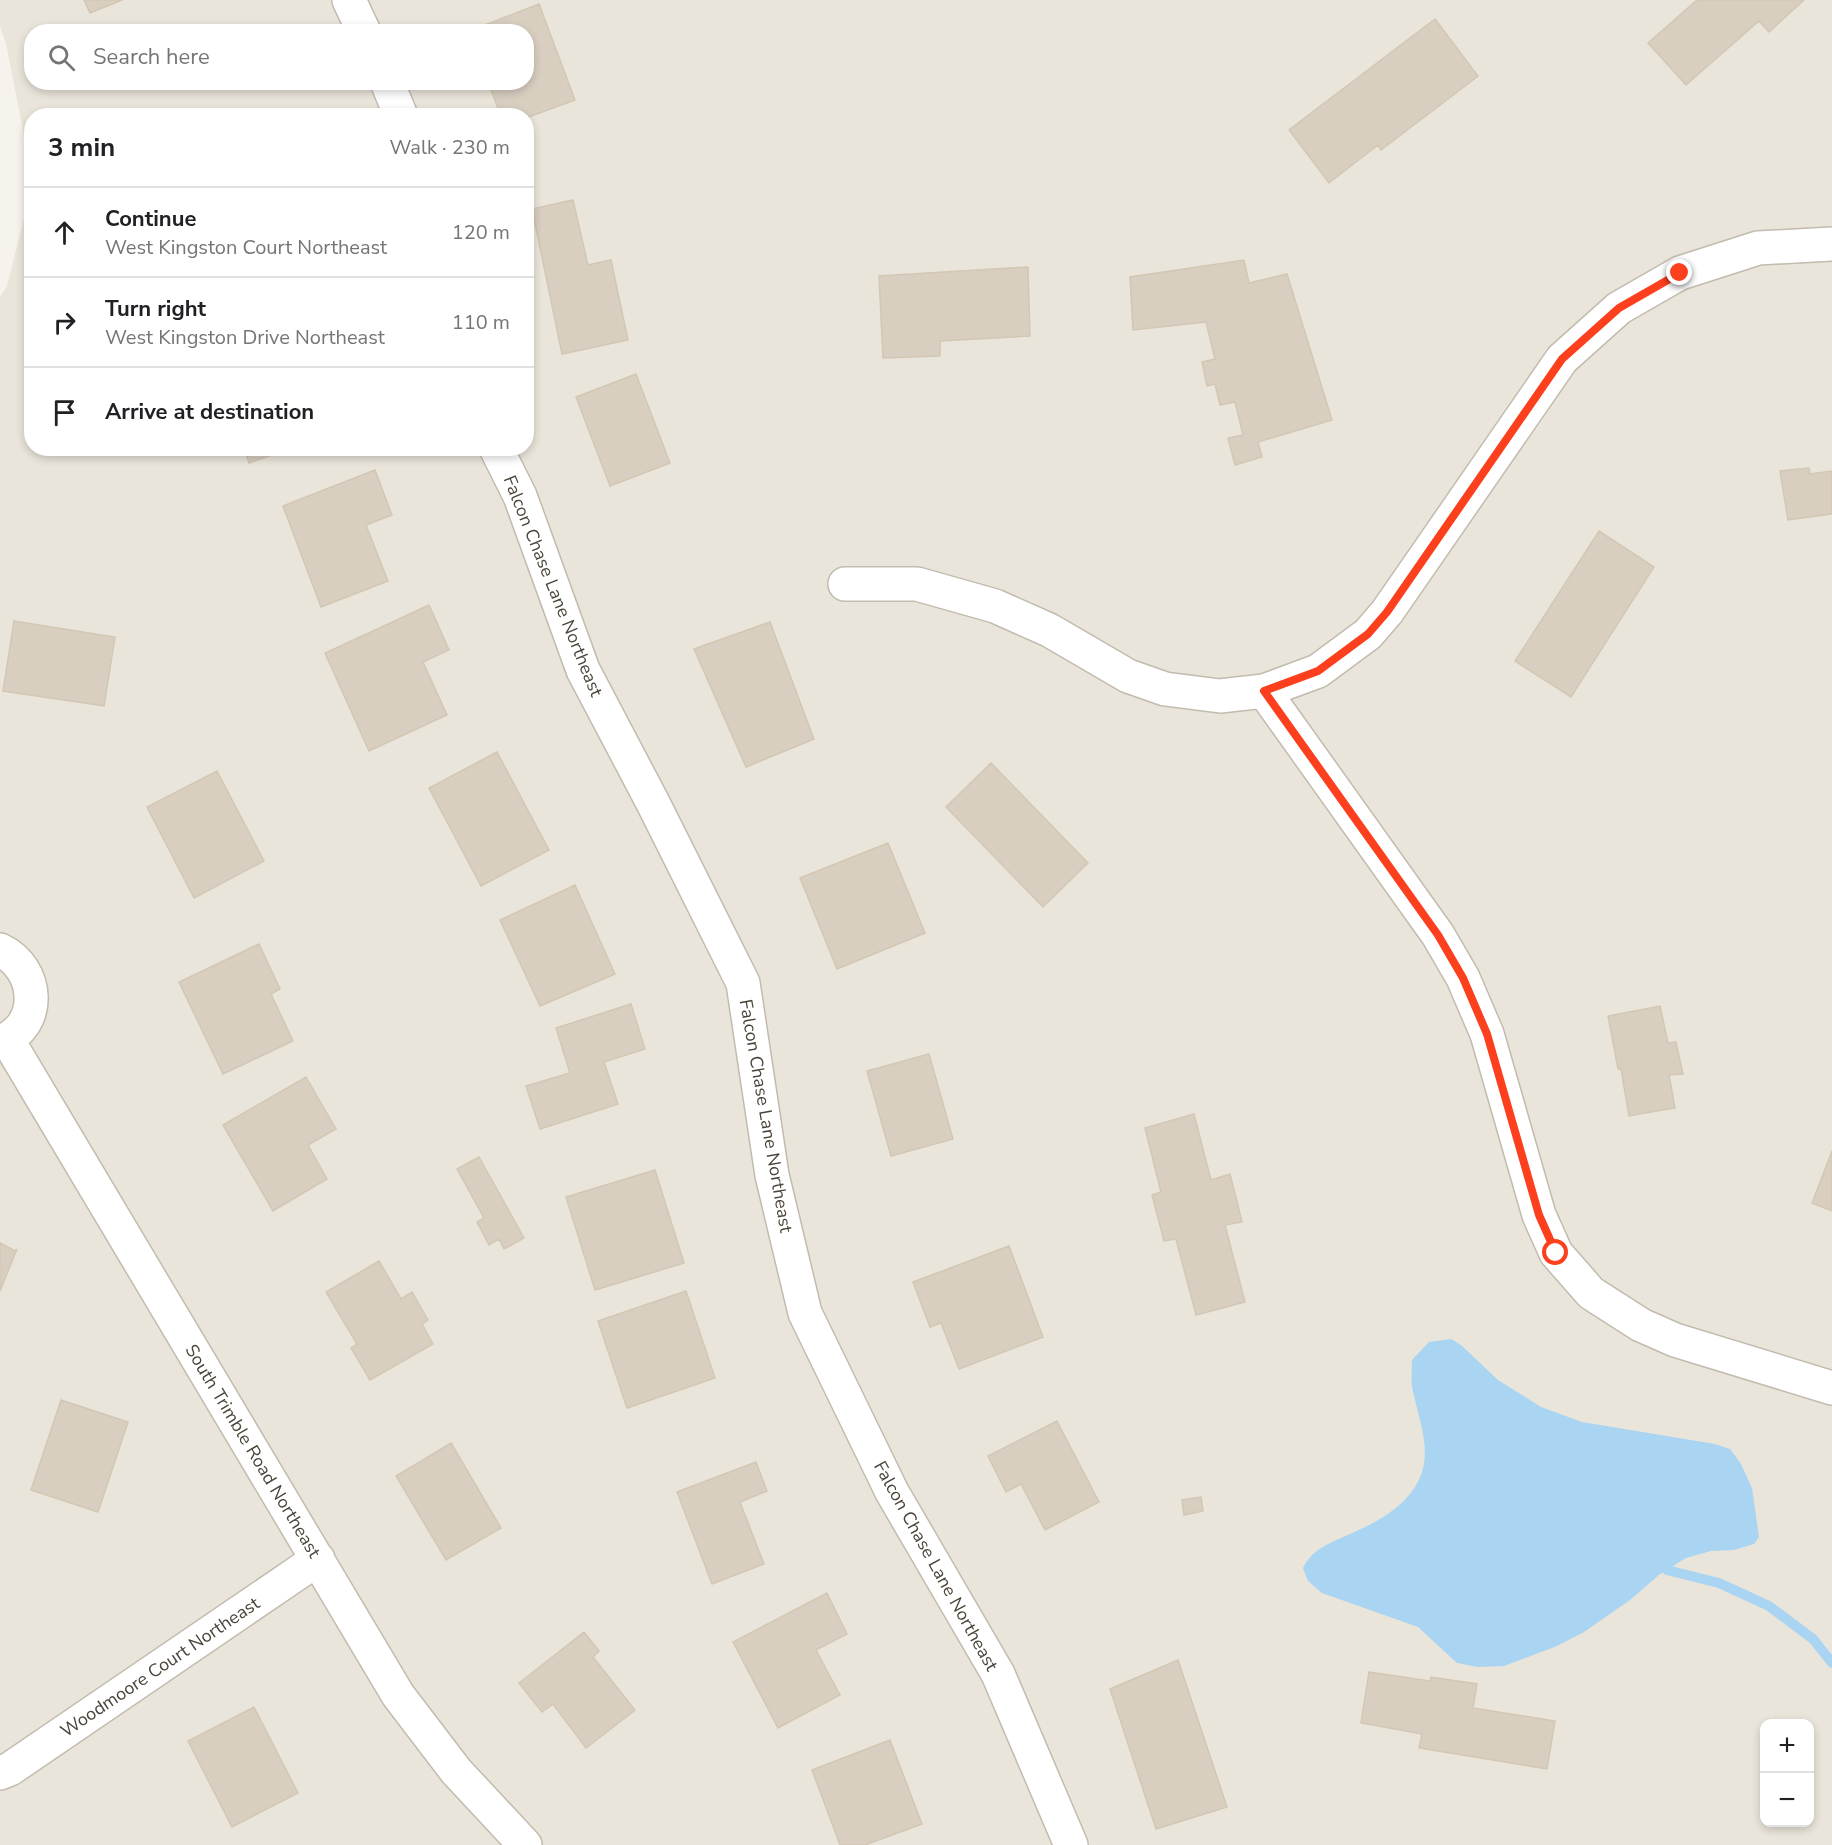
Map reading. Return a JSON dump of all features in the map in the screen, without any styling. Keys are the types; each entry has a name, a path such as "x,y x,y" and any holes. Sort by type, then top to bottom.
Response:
{"street":[{"path":"349,0 360,24"},
{"path":"390,90 398,108"},
{"path":"845,584 917,584 995,606 1049,630 1128,676 1165,689 1220,696 1264,691 1318,671 1368,634 1387,612 1562,359 1619,308 1680,273 1758,248 1832,244"},
{"name":"Falcon Chase Lane Northeast","path":"500,456 520,496 583,670 743,983 772,1175 805,1313 892,1492 998,1674 1071,1845"},
{"path":"1264,691 1438,935 1463,978 1487,1034 1539,1215 1556,1253 1591,1293 1641,1325 1675,1340 1832,1388"},
{"name":"South Trimble Road Northeast","path":"0,950 10,954 22,966 30,981 32,998 28,1014 20,1029 3,1041 318,1559 398,1695 456,1772 525,1845"},
{"name":"Woodmoore Court Northeast","path":"0,1773 10,1769 318,1559"}],"shaded area":[{"path":"0,0 1832,0 1832,1845 0,1845 0,297 7,286 24,218 24,456 534,456 534,108 24,108 24,136 6,43 0,27"}],"water":[{"path":"1451,1339 1461,1345 1498,1380 1541,1407 1582,1422 1715,1444 1730,1449 1741,1464 1752,1488 1759,1537 1754,1544 1734,1550 1711,1551 1686,1558 1660,1574 1630,1600 1584,1632 1557,1646 1504,1666 1478,1667 1457,1663 1418,1627 1322,1593 1308,1581 1303,1568 1307,1561 1330,1543 1386,1515 1406,1499 1414,1489 1424,1464 1425,1445 1412,1387 1412,1360 1429,1342"}],"building":[{"path":"84,0 122,0 90,13"},
{"path":"1697,0 1804,0 1769,32 1759,21 1686,85 1648,43"},
{"path":"539,4 575,100 534,115 534,108 498,108 491,90 534,90 534,24 487,24"},
{"path":"1435,19 1478,76 1381,150 1378,145 1329,183 1289,130"},
{"path":"573,200 588,265 611,260 628,340 562,354 534,219 534,209"},
{"path":"1244,260 1249,283 1287,274 1332,420 1258,442 1262,457 1235,465 1228,438 1243,435 1235,402 1220,405 1215,384 1207,386 1202,362 1215,359 1206,322 1133,330 1130,277"},
{"path":"1028,267 1030,336 940,341 940,356 883,358 879,276"},
{"path":"636,374 670,463 610,486 576,397"},
{"path":"247,456 270,456 249,463"},
{"path":"1809,468 1810,474 1832,471 1832,514 1788,520 1780,471"},
{"path":"375,470 392,515 366,525 388,581 321,607 283,506"},
{"path":"1599,531 1654,567 1571,697 1515,661"},
{"path":"429,605 449,650 423,662 447,715 369,751 325,653"},
{"path":"14,621 115,637 104,706 3,691"},
{"path":"770,622 814,739 746,767 694,649"},
{"path":"497,752 549,850 481,886 429,788"},
{"path":"991,763 1088,863 1043,907 946,807"},
{"path":"217,771 264,861 194,898 147,807"},
{"path":"888,843 925,933 837,969 800,878"},
{"path":"575,885 615,974 540,1006 500,920"},
{"path":"259,944 280,989 271,994 293,1041 223,1074 179,982"},
{"path":"631,1004 645,1049 604,1062 618,1104 540,1129 526,1086 570,1073 556,1028"},
{"path":"1660,1006 1668,1043 1676,1042 1683,1074 1669,1075 1675,1108 1629,1116 1621,1069 1618,1069 1608,1016"},
{"path":"929,1054 953,1139 891,1156 867,1071"},
{"path":"306,1077 336,1129 308,1145 327,1179 273,1211 223,1125"},
{"path":"1194,1114 1211,1180 1230,1174 1242,1222 1225,1225 1245,1302 1196,1315 1176,1239 1164,1241 1152,1195 1161,1192 1145,1128"},
{"path":"1832,1151 1832,1211 1812,1203"},
{"path":"479,1157 524,1238 504,1249 499,1239 489,1245 477,1222 484,1218 457,1169"},
{"path":"655,1170 684,1263 595,1290 566,1197"},
{"path":"0,1243 15,1251 17,1249 0,1291"},
{"path":"1009,1246 1043,1337 959,1369 941,1323 930,1327 913,1282"},
{"path":"379,1261 401,1299 412,1292 428,1320 422,1324 433,1344 370,1380 351,1348 357,1344 326,1292"},
{"path":"686,1291 715,1378 627,1408 598,1321"},
{"path":"61,1400 128,1422 98,1512 31,1490"},
{"path":"1057,1421 1099,1502 1045,1530 1021,1484 1006,1492 988,1456"},
{"path":"451,1443 501,1528 446,1560 396,1476"},
{"path":"756,1462 767,1491 740,1502 764,1564 712,1584 677,1492"},
{"path":"1201,1497 1203,1511 1184,1515 1182,1500"},
{"path":"827,1593 847,1634 816,1650 840,1695 778,1728 733,1642"},
{"path":"584,1632 599,1651 593,1657 635,1710 586,1748 553,1704 542,1712 519,1683"},
{"path":"1178,1660 1227,1807 1156,1829 1110,1689"},
{"path":"1369,1672 1430,1681 1431,1677 1477,1684 1473,1708 1555,1721 1547,1769 1419,1748 1422,1734 1361,1723"},
{"path":"254,1707 298,1793 232,1827 188,1741"},
{"path":"890,1740 922,1824 865,1845 840,1845 812,1770"}],"waterway":[{"path":"1667,1570 1719,1583 1769,1606 1813,1639 1832,1663"}],"route":[{"path":"1556,1253 1539,1215 1487,1034 1463,978 1438,935 1264,691 1318,671 1368,634 1387,612 1562,359 1619,308 1680,273"}]}
